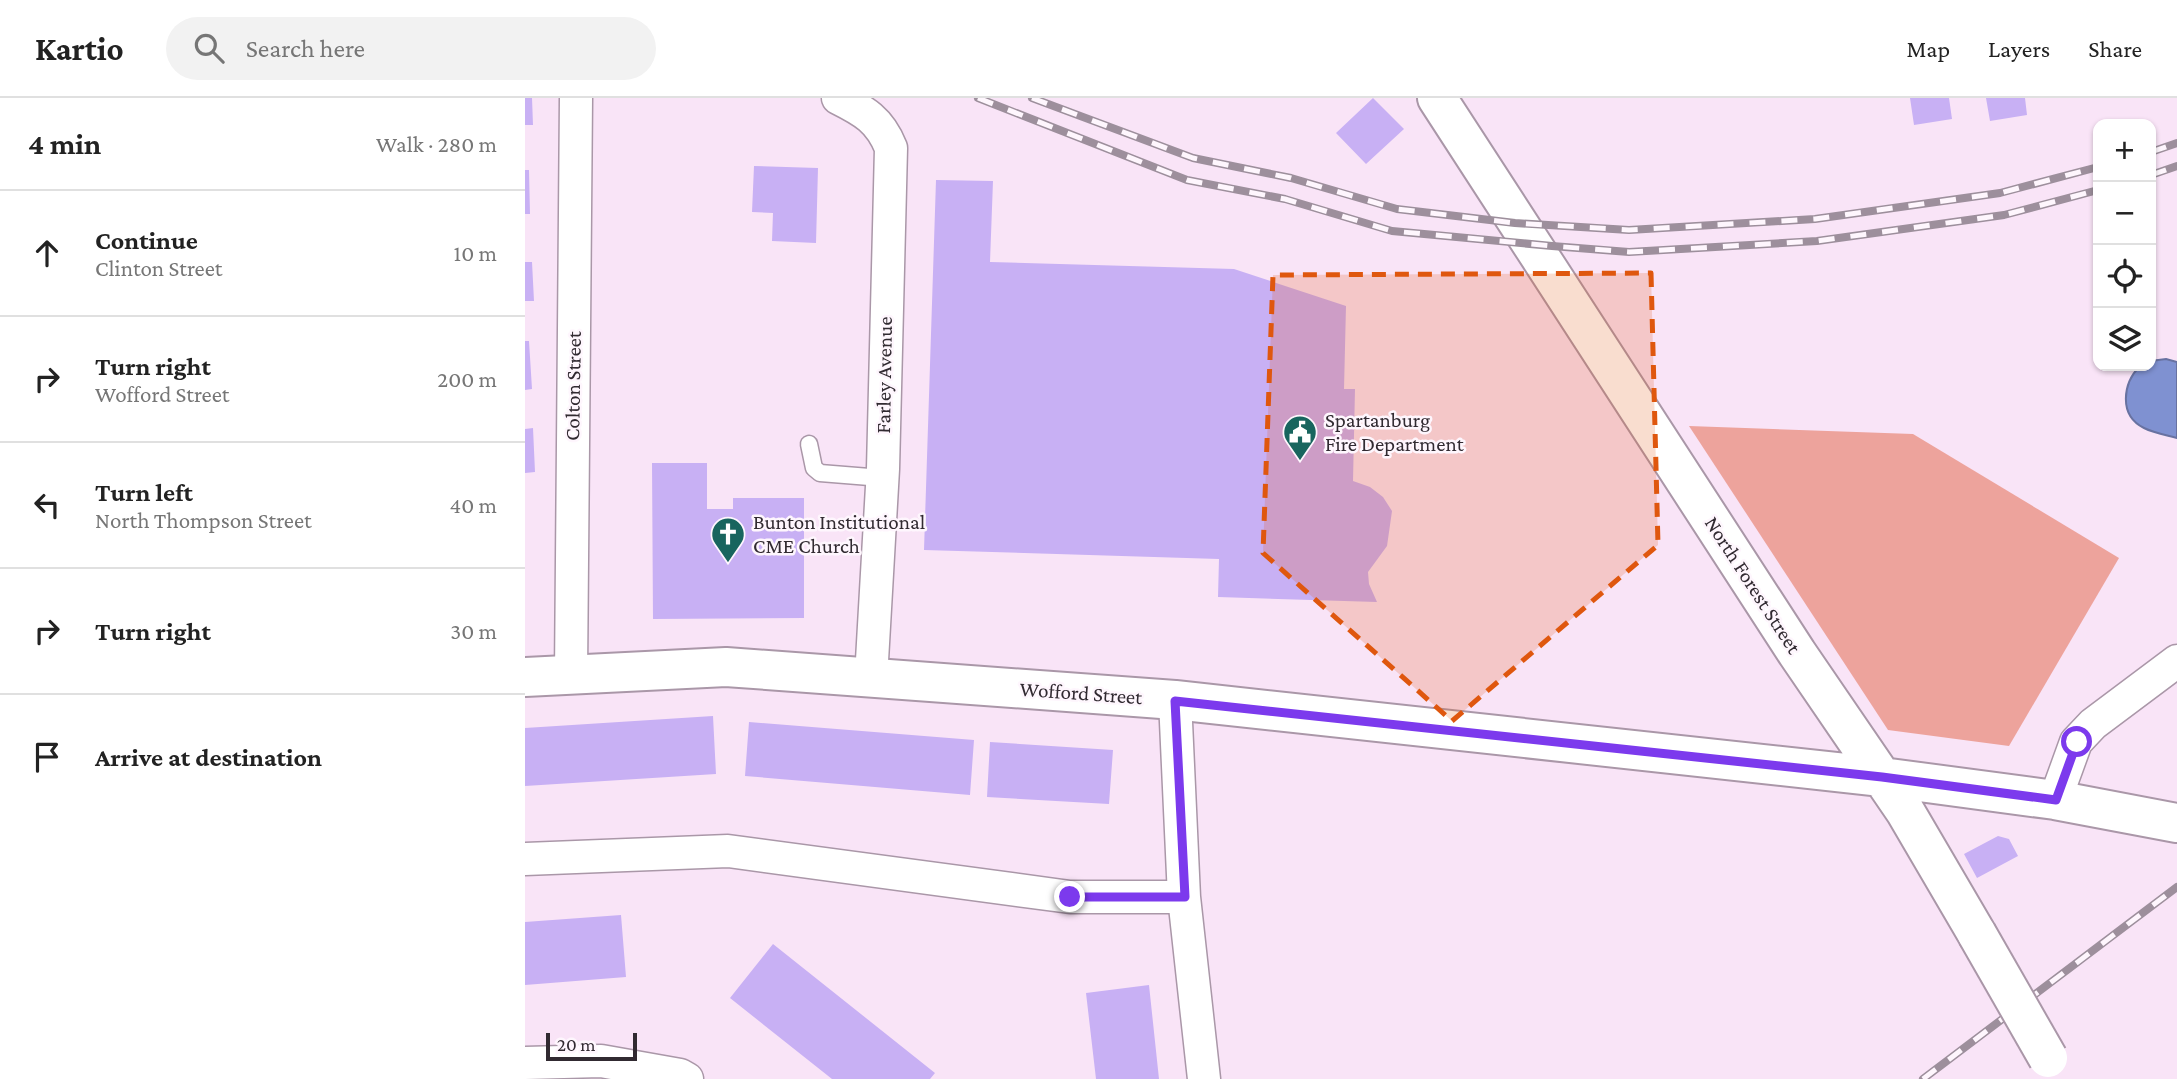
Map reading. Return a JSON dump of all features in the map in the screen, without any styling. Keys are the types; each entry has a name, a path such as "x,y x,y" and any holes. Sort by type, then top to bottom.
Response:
{"street":[{"name":"Colton Street","path":"571,675 576,98"},
{"name":"Farley Avenue","path":"838,98 873,117 885,131 891,148 882,478 871,678"},
{"name":"North Forest Street","path":"1437,98 1776,621 1882,777 2054,1068"},
{"path":"2056,800 2077,742 2093,724 2177,661"},
{"name":"Wofford Street","path":"525,677 726,667 1175,701 1882,777 2056,800 2177,823"},
{"path":"1175,701 1185,897 1204,1079"},
{"path":"525,859 728,851 1070,897 1185,897"},
{"path":"525,1063 601,1061 680,1075 687,1079"}],"lane":[{"path":"809,444 814,468 820,473 882,478"}],"highlighted area":[{"path":"1651,273 1658,545 1452,721 1263,553 1273,275"}],"shaded area":[{"path":"1689,426 1913,434 2119,558 2009,746 1888,730"}],"water":[{"path":"2166,359 2177,362 2177,438 2144,428 2130,415 2127,407 2127,390 2134,373 2156,371 2156,360"}],"building":[{"path":"525,98 532,98 533,125 525,125"},
{"path":"1373,98 1404,129 1366,164 1336,133"},
{"path":"1910,98 1949,98 1952,119 1914,125"},
{"path":"1986,98 2025,98 2027,115 1990,121"},
{"path":"754,166 818,168 816,243 772,241 773,213 752,212"},
{"path":"525,170 529,170 530,214 525,214"},
{"path":"936,180 993,181 990,262 1234,269 1346,306 1344,389 1355,389 1353,481 1370,487 1383,497 1392,511 1387,546 1368,572 1369,584 1377,602 1218,597 1219,559 924,550"},
{"path":"525,262 532,262 534,301 525,301"},
{"path":"525,341 529,341 532,389 525,390"},
{"path":"533,428 535,472 525,473 525,429"},
{"name":"Bunton Institutional CME Church","path":"652,463 707,463 707,509 733,509 733,498 804,498 804,618 653,619"},
{"path":"713,716 716,774 525,786 525,728"},
{"path":"749,722 974,740 970,795 745,776"},
{"path":"990,742 1113,750 1109,804 987,797"},
{"path":"1998,836 2009,839 2018,856 1977,878 1964,854"},
{"path":"621,915 626,977 525,985 525,922"},
{"path":"773,944 935,1073 930,1079 832,1079 730,998"},
{"path":"1149,985 1159,1079 1096,1079 1086,993"}],"railway":[{"path":"978,98 1187,180 1285,199 1392,231 1552,246 1629,252 1817,241 2004,215 2093,191"},
{"path":"1032,98 1193,158 1291,178 1397,209 1515,223 1629,230 1815,219 2000,193 2093,168"},
{"path":"2156,150 2177,143"},
{"path":"2156,173 2177,166"},
{"path":"1923,1079 2177,887"}],"place":[{"name":"Spartanburg Fire Department","path":"1300,462"},
{"name":"Bunton Institutional CME Church","path":"728,564"}],"route":[{"path":"1070,897 1185,897 1175,701 1882,777 2056,800 2066,764 2077,742"}]}
